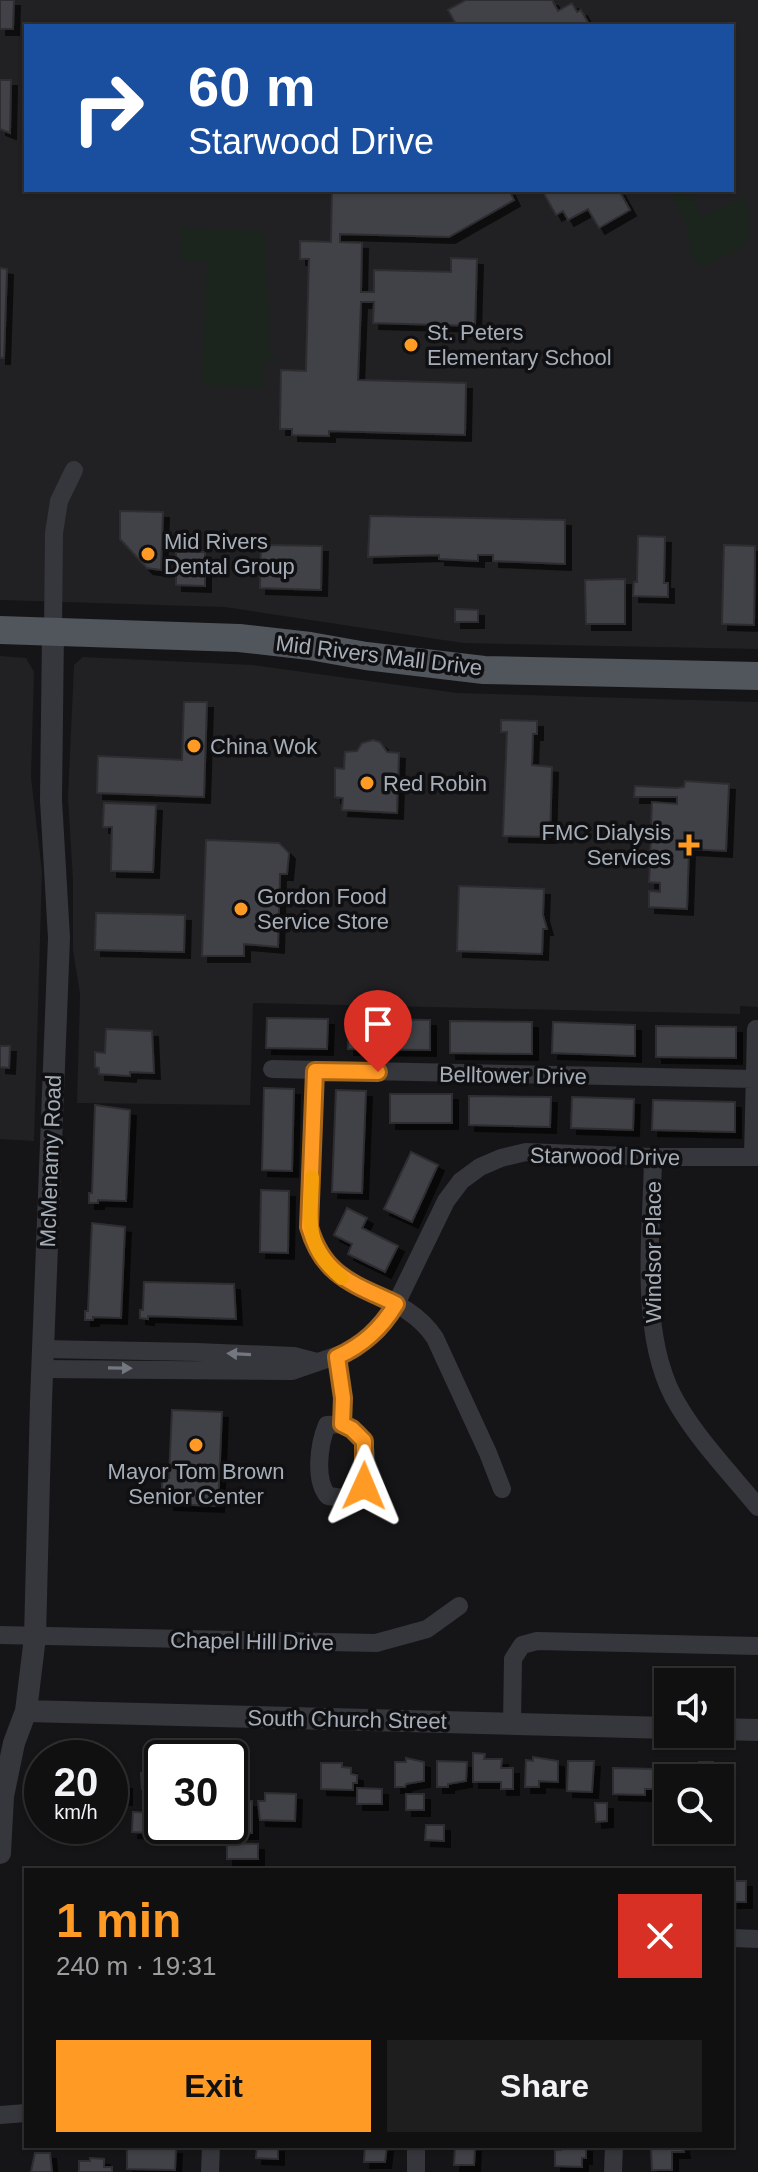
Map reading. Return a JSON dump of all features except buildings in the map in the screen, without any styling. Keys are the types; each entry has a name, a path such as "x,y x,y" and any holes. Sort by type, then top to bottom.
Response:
{"main road":[{"name":"Mid Rivers Mall Drive","path":"0,630 239,638 484,670 758,676"}],"street":[{"name":"McMenamy Road","path":"0,1853 8,1763 26,1711 35,1637 59,938 51,800 54,533 59,501 74,470"},
{"path":"755,1157 756,1029"},
{"name":"Belltower Drive","path":"272,1069 755,1079"},
{"path":"315,1071 309,1227 315,1248 328,1267 345,1280 396,1304 423,1321 435,1338 502,1489"},
{"name":"Starwood Drive","path":"43,1359 292,1371 337,1357 364,1343 388,1318 446,1201 461,1181 480,1167 526,1152 755,1157"},
{"name":"Windsor Place","path":"653,1157 652,1333 660,1364 678,1406 758,1507"},
{"path":"337,1357 343,1398 342,1424"},
{"name":"Chapel Hill Drive","path":"0,1635 376,1643 427,1629 459,1606"},
{"path":"512,1723 513,1659 522,1645 537,1641 758,1646"},
{"name":"South Church Street","path":"26,1711 654,1728"},
{"path":"734,1729 758,1730"},
{"path":"734,1938 758,1939"},
{"path":"0,2115 24,2113"},
{"path":"210,2172 211,2148"},
{"path":"416,2148 416,2172"},
{"path":"613,2172 614,2148"}],"shaded area":[{"path":"0,0 758,0 758,649 463,643 225,607 0,600"},
{"path":"690,192 702,217 745,196 750,227 746,244 703,266 696,264 690,251 686,225 671,194"},
{"path":"181,228 264,231 269,350 273,356 284,360 265,360 263,384 260,387 207,386 202,382 207,262 180,260"},
{"path":"0,656 26,658 34,672 31,777 42,872 34,1141 0,1139"},
{"path":"83,657 253,665 457,693 758,702 758,1007 740,1006 740,1014 253,1003 250,1105 77,1103 80,994 73,950 68,798 74,665"}],"slow traffic":[{"path":"312,1177 309,1227 315,1248 328,1267 342,1278"}],"place":[{"name":"St. Peters Elementary School","path":"411,345"},
{"name":"Mid Rivers Dental Group","path":"148,554"},
{"name":"China Wok","path":"194,746"},
{"name":"Red Robin","path":"367,783"},
{"name":"FMC Dialysis Services","path":"689,845"},
{"name":"Gordon Food Service Store","path":"241,909"},
{"name":"Mayor Tom Brown Senior Center","path":"196,1445"}],"route":[{"path":"364,1486 364,1441 360,1434 342,1424 343,1398 337,1357 364,1343 388,1318 396,1304 345,1280 328,1267 315,1248 309,1227 315,1071 378,1072"}]}
